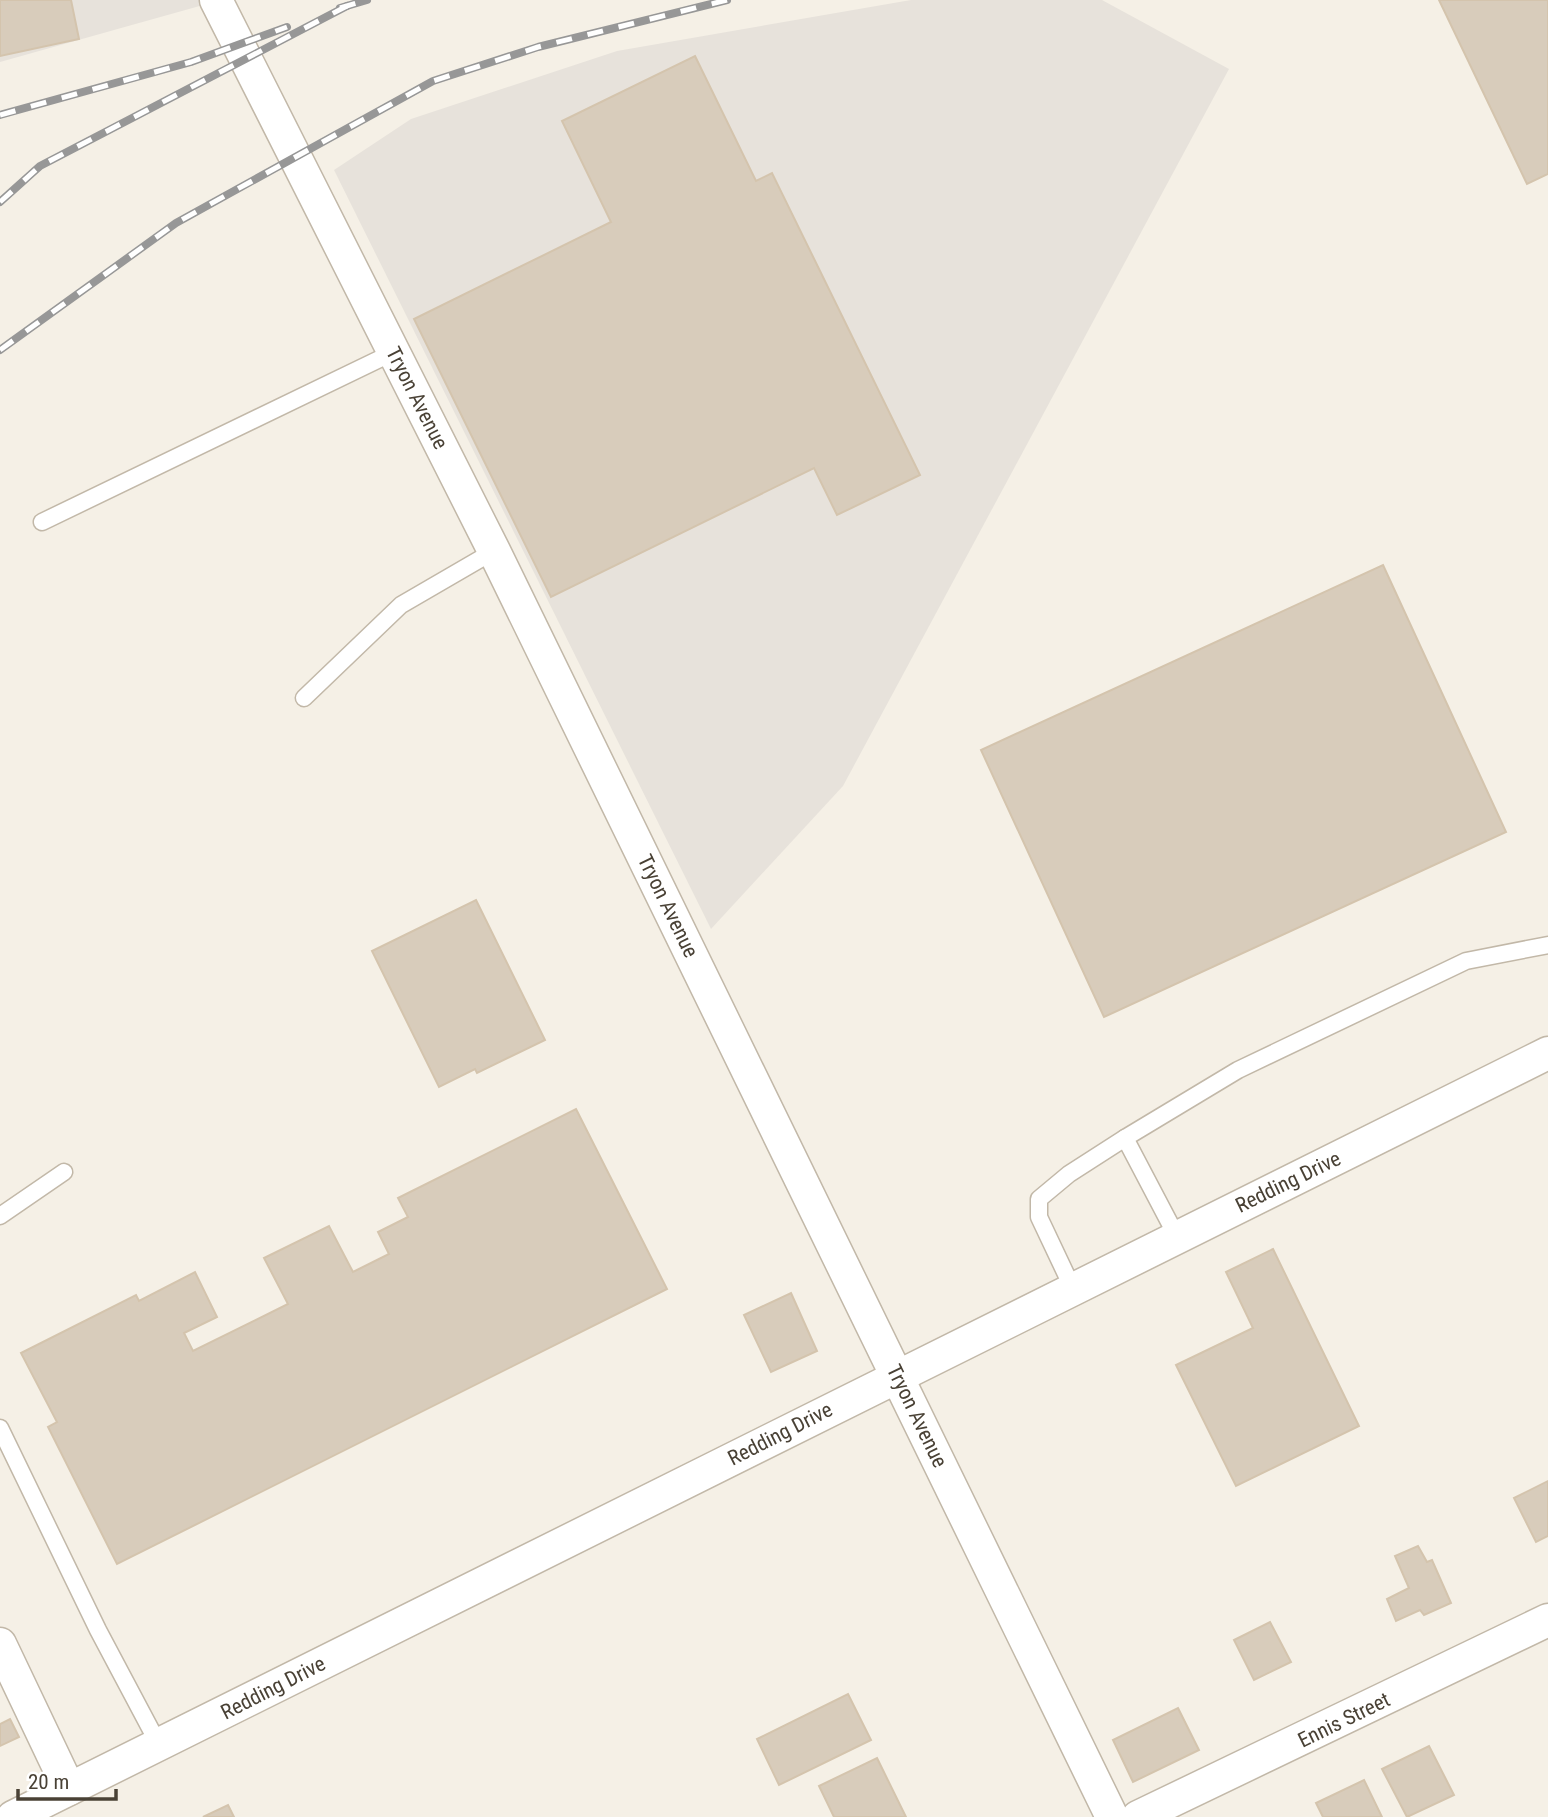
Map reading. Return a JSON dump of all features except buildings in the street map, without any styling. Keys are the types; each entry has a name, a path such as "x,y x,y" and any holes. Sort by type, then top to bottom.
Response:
{"street":[{"name":"Tryon Avenue","path":"216,0 494,551 1112,1817"},
{"name":"Redding Drive","path":"13,1817 1548,1053"},
{"name":"Ennis Street","path":"1138,1817 1548,1620"},
{"path":"0,1644 69,1789"}],"lane":[{"path":"42,522 394,352"},
{"path":"304,698 401,604 494,551"},
{"path":"1073,1289 1039,1217 1039,1199 1069,1174 1238,1070 1466,961 1548,946"},
{"path":"1125,1138 1177,1237"},
{"path":"0,1216 64,1172"},
{"path":"0,1428 98,1630 159,1745"}],"shaded area":[{"path":"0,0 221,0 0,62"},
{"path":"911,0 1102,0 1229,69 843,786 711,929 334,170 411,119 617,51"}],"railway":[{"path":"340,8 367,0"},
{"path":"0,350 176,223 433,81 538,47 727,0"},
{"path":"0,202 40,166 347,6"},
{"path":"0,115 191,62 287,27"}]}
